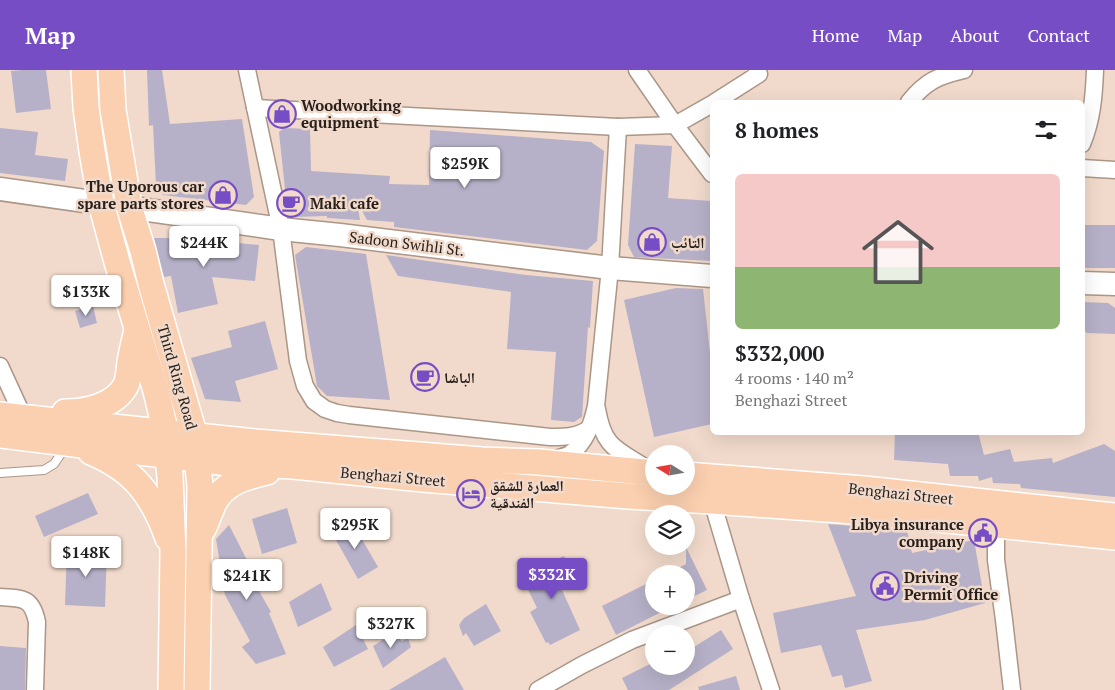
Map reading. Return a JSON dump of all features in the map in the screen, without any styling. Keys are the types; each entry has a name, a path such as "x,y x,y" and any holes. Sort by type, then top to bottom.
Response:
{"main road":[{"name":"Third Ring Road","path":"84,70 92,152 102,203 156,391 167,444 171,487 173,552 171,690"},
{"name":"Third Ring Road","path":"112,70 113,110 129,206 144,251 151,284 197,448 200,486 197,690"},
{"name":"Sadoon Swihli St.","path":"0,189 281,228 610,268 710,276"},
{"path":"1085,283 1115,284"},
{"path":"6,420 94,409 113,399 126,385 137,329"},
{"name":"Benghazi Street","path":"6,420 70,443 167,444"},
{"name":"Benghazi Street","path":"6,420 197,448 422,455 539,462 645,472"},
{"path":"70,443 103,457 134,479 146,493 156,510 173,552"},
{"name":"Benghazi Street","path":"197,448 228,463 293,466 628,496 868,512 1115,537"},
{"path":"198,541 214,502 223,490 234,481 293,466"},
{"name":"Benghazi Street","path":"695,477 864,489 1115,516"}],"street":[{"path":"247,70 281,228 298,361 305,386 314,401 325,409 350,415 550,437 573,436 590,428"},
{"path":"637,70 710,171"},
{"path":"912,100 931,81 946,74 964,70"},
{"path":"1085,137 1093,103 1096,70"},
{"path":"719,100 762,72"},
{"path":"255,108 618,127 675,125 710,105"},
{"path":"539,462 568,455 582,442 590,428 596,406 610,268 618,127"},
{"path":"1085,168 1115,170"},
{"path":"0,366 6,420"},
{"path":"596,406 602,432 610,443 619,452 645,468"},
{"path":"712,501 741,599 771,690"},
{"path":"987,502 996,526 996,560 1012,690"},
{"path":"0,597 21,599 29,602 35,611 37,622 35,690"},
{"path":"538,690 632,640 741,599"}],"lane":[{"path":"0,473 44,470 54,464 70,443"}],"building":[{"path":"46,70 51,109 16,113 11,71"},
{"path":"147,70 162,70 170,124 242,119 254,197 246,205 163,195 156,186 153,125 149,126"},
{"path":"0,128 38,132 35,155 68,159 65,181 0,173"},
{"path":"284,128 310,129 311,171 390,176 389,184 429,185 430,130 591,142 604,151 597,241 587,250 394,227 394,222 367,220 357,202 360,220 327,218 327,216 294,217 287,208 279,132"},
{"path":"635,144 672,146 668,198 710,201 710,261 634,257 628,245"},
{"path":"1085,225 1115,225 1115,268 1085,268"},
{"path":"154,238 177,238 217,243 217,241 259,245 255,281 212,277 218,304 178,313 171,276 164,277"},
{"path":"306,247 366,254 390,400 327,396 317,386 295,255"},
{"path":"386,255 526,275 593,281 582,417 574,422 551,420 556,352 507,349 511,292 398,276"},
{"path":"676,288 703,289 710,353 710,424 654,437 624,300"},
{"path":"1085,302 1108,303 1115,308 1115,334 1085,331"},
{"path":"93,306 97,323 80,328 75,311"},
{"path":"265,321 278,369 235,381 241,402 205,399 191,358 232,347 228,331"},
{"path":"895,435 979,435 984,455 1010,449 1014,462 1052,458 1053,463 1104,444 1115,451 1115,497 1021,488 1020,484 993,483 992,477 979,481 978,476 950,476 948,464 894,460"},
{"path":"88,493 98,514 44,537 35,516"},
{"path":"287,508 297,543 262,554 252,519"},
{"path":"352,522 378,567 358,579 332,533"},
{"path":"828,524 907,530 912,553 974,540 985,603 925,620 856,630 872,681 845,688 842,675 832,677 821,645 781,653 773,613 856,596"},
{"path":"229,525 249,564 245,566 271,612 269,613 286,654 256,664 242,647 250,641 225,595 216,539"},
{"path":"67,549 107,551 105,607 65,605"},
{"path":"686,555 690,555 695,565 684,565 686,564"},
{"path":"564,556 579,585 562,590 580,630 550,645 548,642 546,643 530,612 537,608 521,575"},
{"path":"695,565 707,590 695,596"},
{"path":"321,583 332,610 298,627 289,602"},
{"path":"645,584 645,615 655,615 616,635 602,606"},
{"path":"486,604 501,631 474,646 466,633 463,636 459,625 464,618"},
{"path":"356,625 368,649 334,667 323,647"},
{"path":"721,630 733,649 695,673 695,646"},
{"path":"394,633 402,641 408,638 411,647 383,668 373,646"},
{"path":"0,646 26,648 25,690 0,690"},
{"path":"445,657 464,690 389,690"},
{"path":"645,666 645,675 692,675 669,690 628,690 622,678"},
{"path":"736,676 740,690 699,690 698,687"}],"place":[{"name":"Woodworking equipment","path":"282,114"},
{"name":"The Uporous car spare parts stores","path":"223,195"},
{"name":"Maki cafe","path":"291,203"},
{"name":"التائب","path":"652,242"},
{"name":"الباشا","path":"425,377"},
{"name":"العمارة للشقق الفندقية","path":"471,494"},
{"name":"Libya insurance company","path":"983,533"},
{"name":"Driving Permit Office","path":"885,586"}]}
